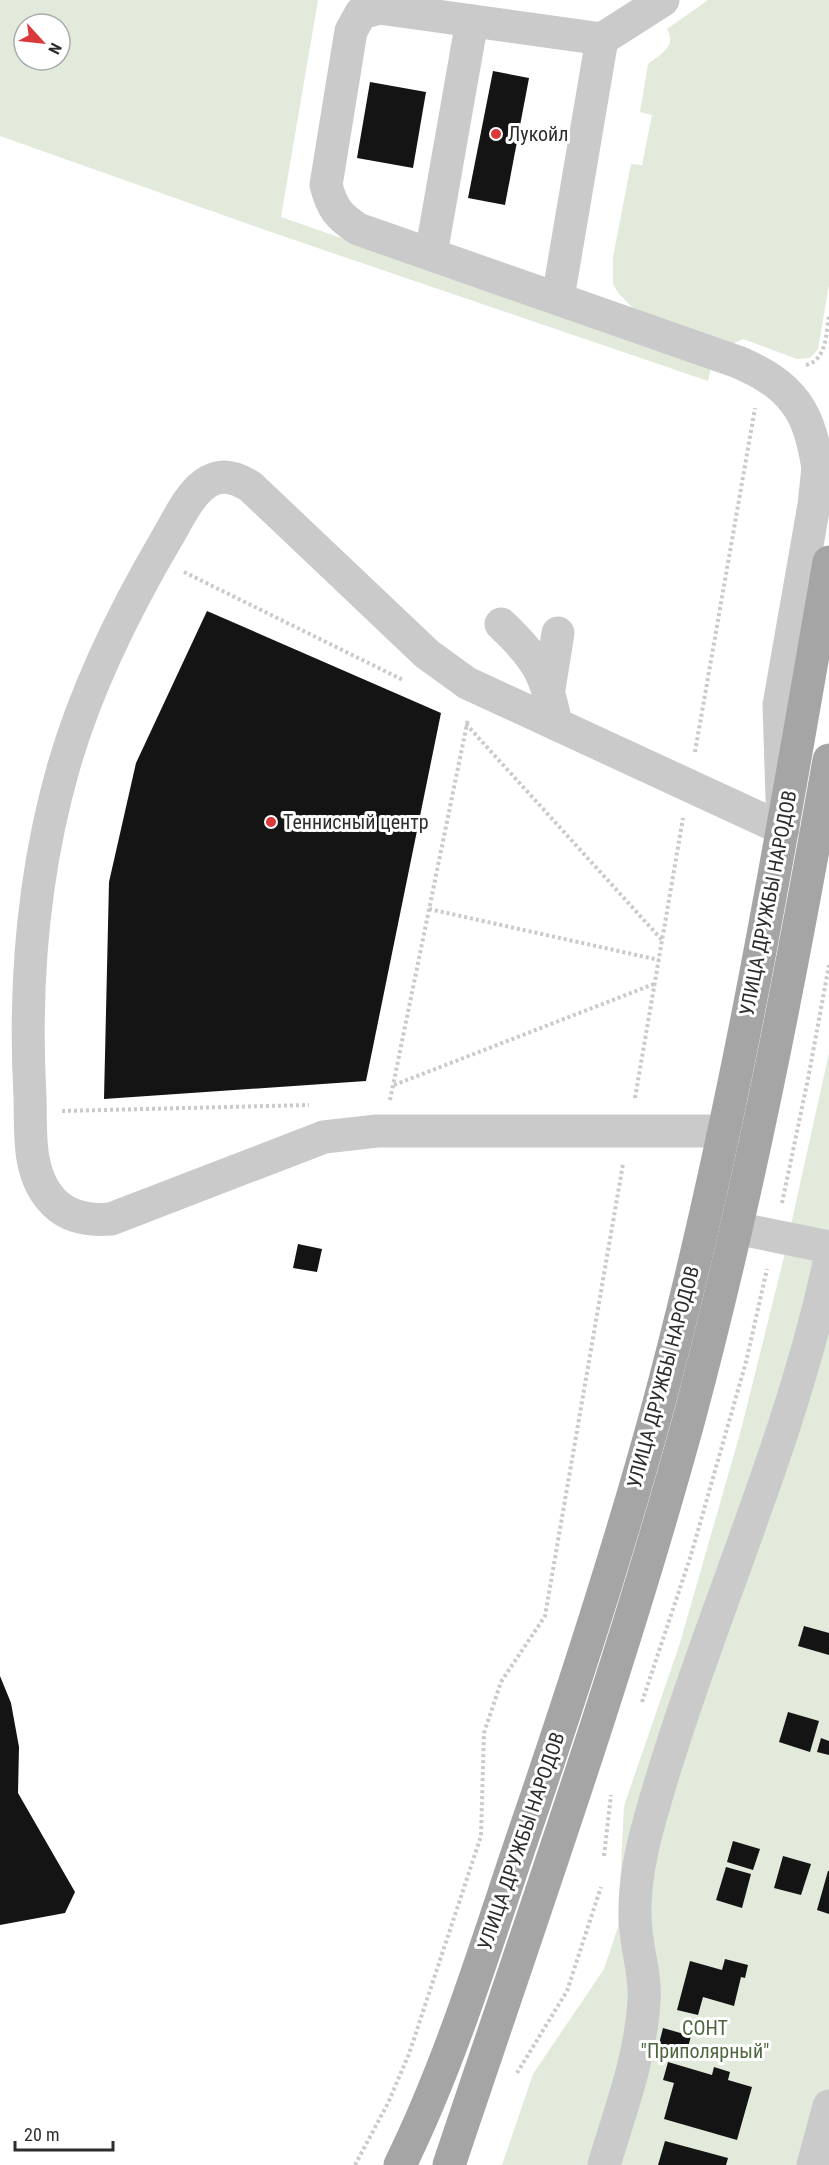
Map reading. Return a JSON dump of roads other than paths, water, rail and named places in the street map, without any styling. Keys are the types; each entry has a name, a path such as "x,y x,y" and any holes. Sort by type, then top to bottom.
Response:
{"main road":[{"name":"УЛИЦА ДРУЖБЫ НАРОДОВ","path":"400,2165 440,2076 589,1642 656,1412 684,1302 746,1022 783,829 829,562"},
{"name":"УЛИЦА ДРУЖБЫ НАРОДОВ","path":"449,2165 620,1652 688,1421 736,1228 780,1031 829,760"}],"lane":[{"path":"663,0 602,39 379,8 361,13 351,31 326,185 331,204 343,219 358,229 738,362 770,378 788,392 802,410 811,431 829,547"},
{"path":"430,254 472,21"},
{"path":"558,298 602,39"},
{"path":"722,1131 377,1131 324,1137 111,1220 91,1220 72,1215 60,1208 48,1196 39,1180 33,1159 28,1063 29,988 39,886 51,815 63,768 86,702 112,642 152,563 194,492 209,480 226,477 241,479 251,487 427,654 467,683 556,724 682,800 783,829 779,705 814,505 818,467"},
{"path":"501,624 538,664 549,689 556,724"},
{"path":"549,689 558,633"},
{"path":"736,1228 829,1247"},
{"path":"604,2165 639,2046 645,1997 635,1928 639,1864 680,1722 811,1343 829,1263"},
{"path":"813,2165 829,2106"}],"place":[{"name":"Лукойл","path":"496,134"},
{"name":"Теннисный центр","path":"271,822"}],"park label":[{"name":"СОНТ \"Приполярный\"","path":"705,2040"}]}
